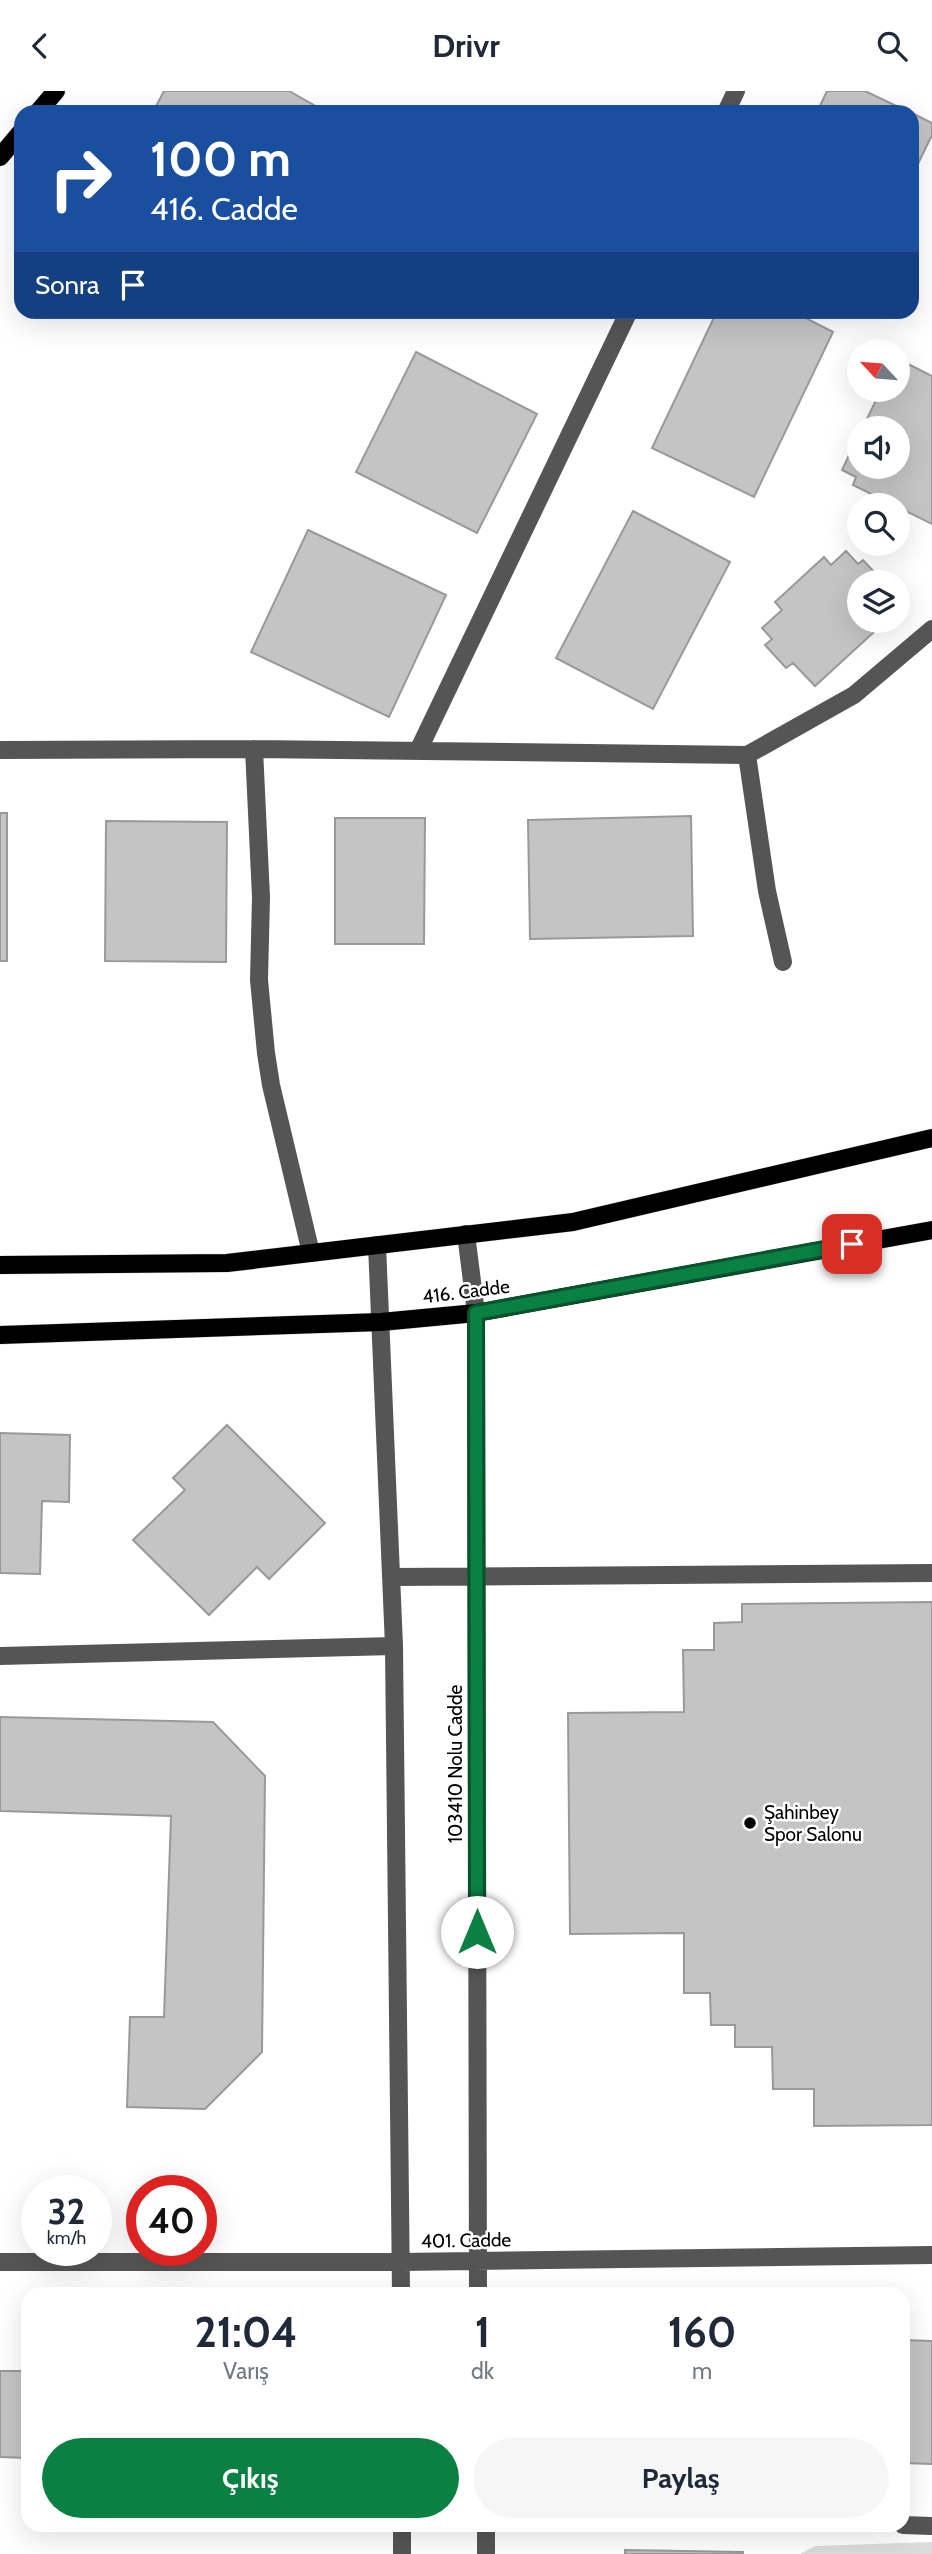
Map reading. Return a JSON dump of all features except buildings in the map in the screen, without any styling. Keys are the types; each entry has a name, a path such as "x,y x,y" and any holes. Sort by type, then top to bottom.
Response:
{"main road":[{"path":"44,105 56,91"},
{"path":"0,157 14,140"},
{"path":"0,1265 227,1263 573,1222 932,1138"},
{"name":"416. Cadde","path":"0,1335 381,1322 476,1313 932,1230"}],"street":[{"path":"418,751 625,319"},
{"path":"0,750 254,749 747,755 854,695 932,629"},
{"path":"254,749 261,897 259,980 266,1053 311,1253"},
{"path":"747,755 767,891 783,962"},
{"name":"103410 Nolu Cadde","path":"466,1234 476,1313 478,2287"},
{"path":"377,1245 394,1646 401,2287"},
{"path":"392,1577 932,1573"},
{"path":"0,1656 394,1646"},
{"name":"401. Cadde","path":"0,2262 401,2262 932,2256"},
{"path":"910,2525 932,2526"},
{"path":"402,2532 402,2554"},
{"path":"486,2532 486,2554"}],"shaded area":[{"path":"932,2542 932,2554 800,2554 815,2546"}],"place":[{"name":"Şahinbey Spor Salonu","path":"750,1823"}],"route":[{"path":"477,1932 476,1313 852,1244"}]}
